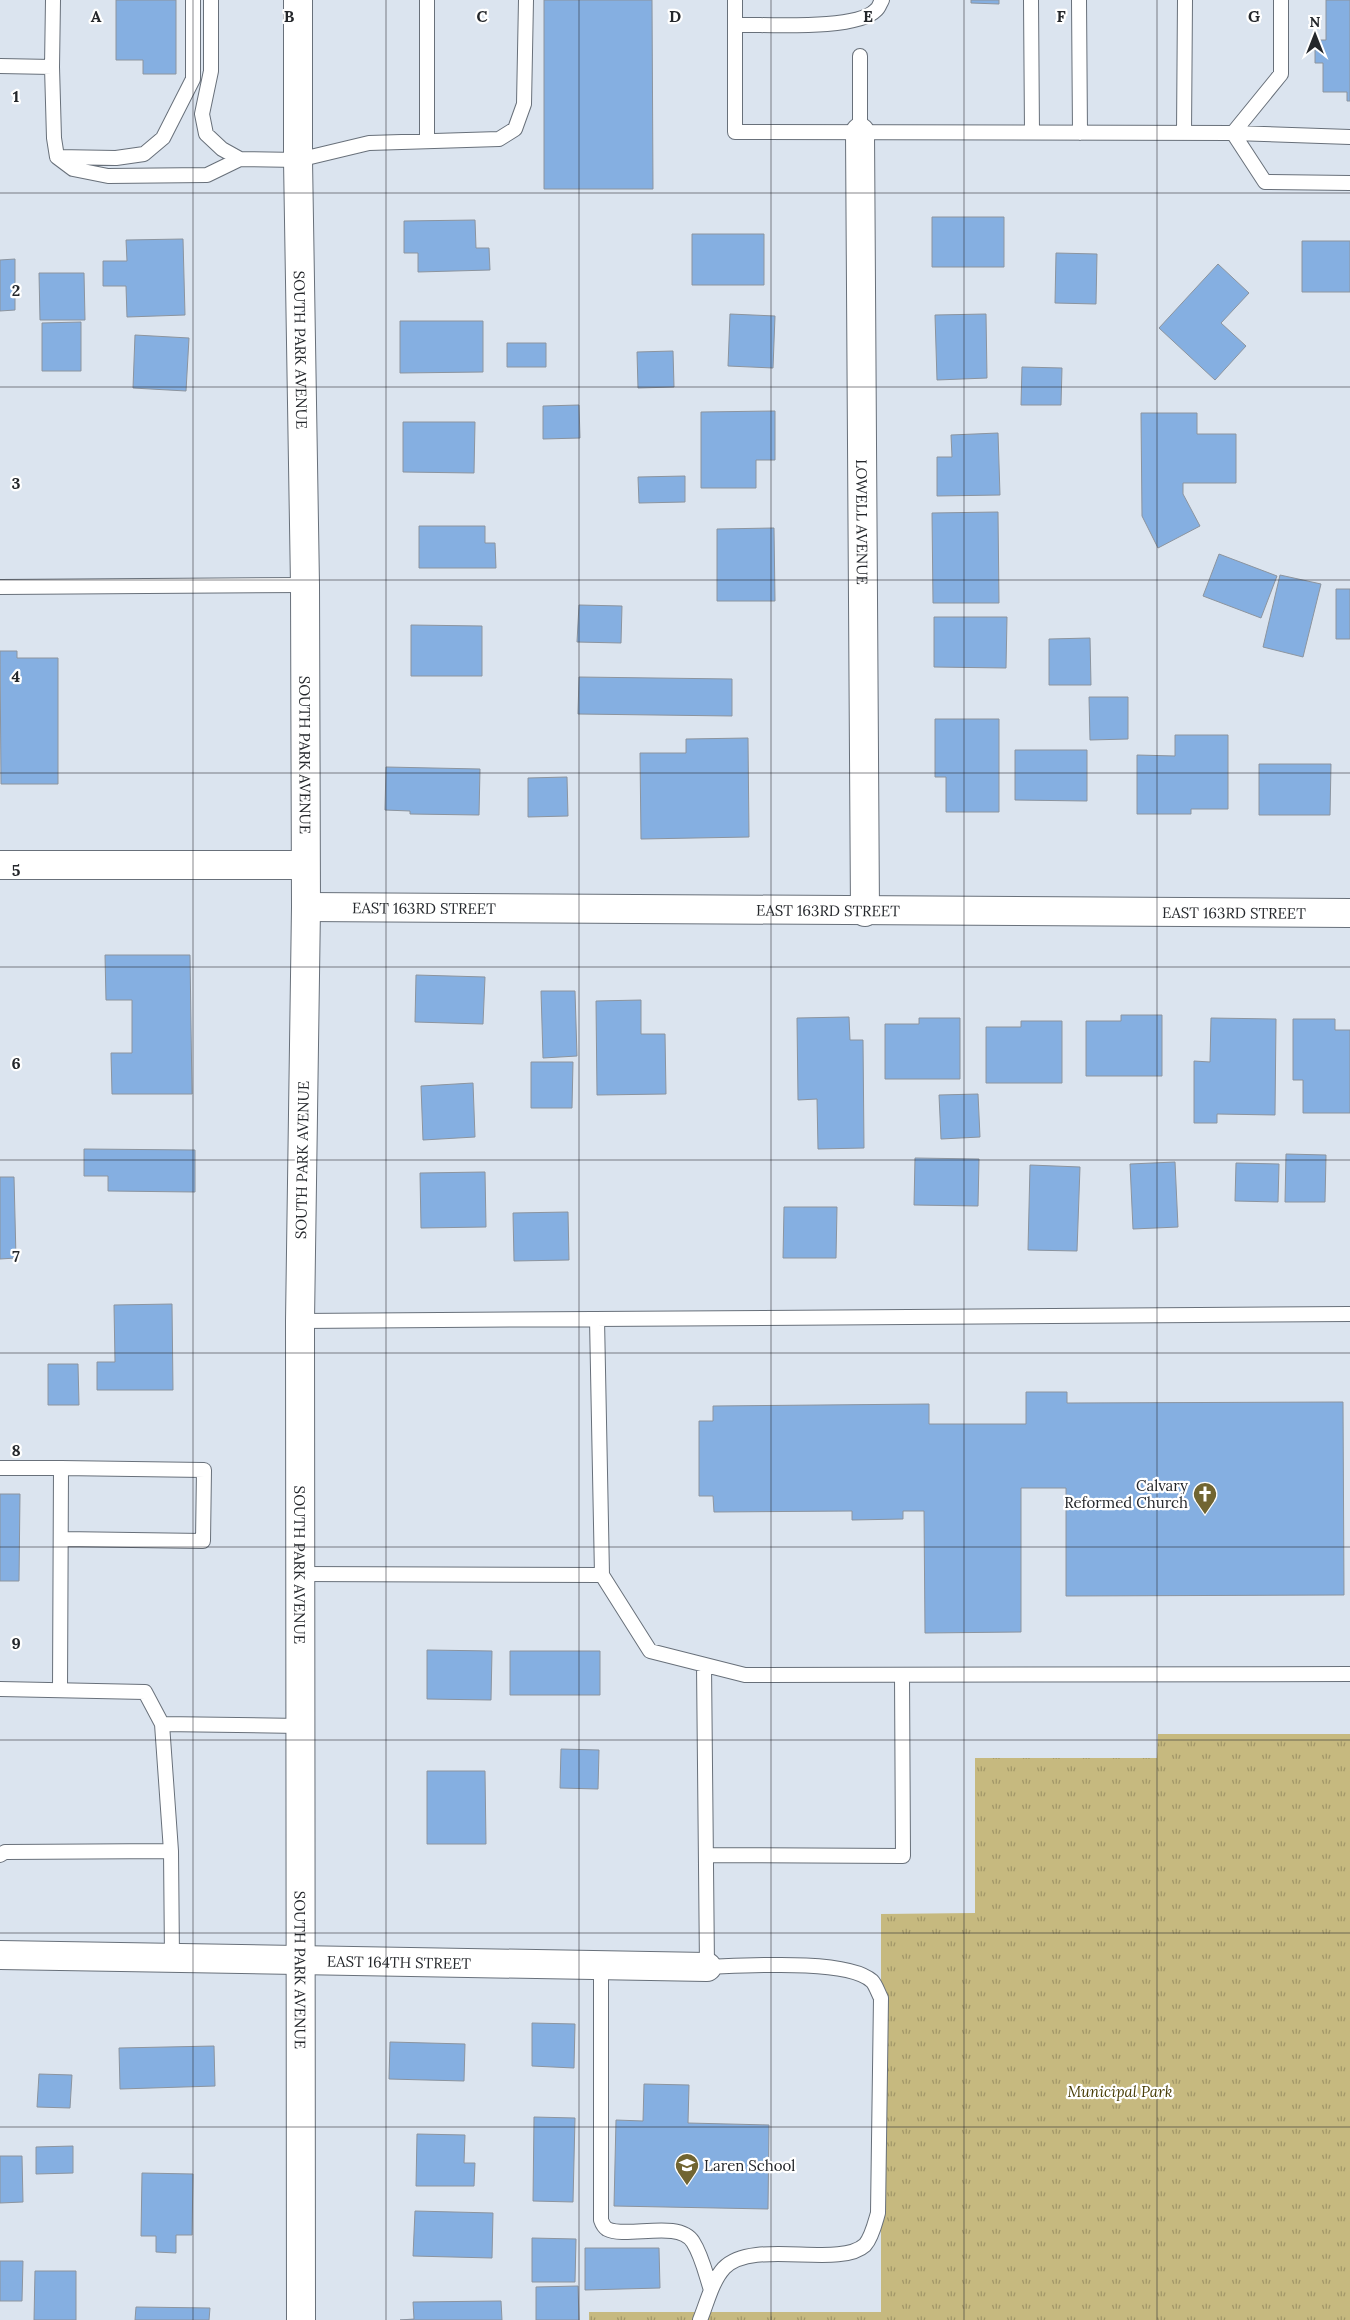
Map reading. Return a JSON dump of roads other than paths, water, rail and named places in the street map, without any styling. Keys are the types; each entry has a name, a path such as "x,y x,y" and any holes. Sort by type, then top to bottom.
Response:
{"street":[{"name":"SOUTH PARK AVENUE","path":"298,0 298,160 306,586 306,907 300,1321 301,2320"},
{"name":"LOWELL AVENUE","path":"860,132 865,912"},
{"path":"0,865 306,865"},
{"name":"EAST 163RD STREET","path":"306,907 865,912 1350,913"},
{"name":"EAST 164TH STREET","path":"0,1955 707,1967"}],"lane":[{"path":"53,0 52,66 54,138 57,157 73,169 108,176 207,175 240,159 298,160 369,143 499,139 515,129 524,104 526,0"},
{"path":"57,157 116,158 144,154 164,138 193,79 193,0"},
{"path":"211,0 211,71 202,114 206,134 222,149 240,159"},
{"path":"427,0 427,141"},
{"path":"736,0 735,132 1234,133 1350,137"},
{"path":"735,24 838,24 859,19 876,10 882,0"},
{"path":"1031,0 1032,132"},
{"path":"1079,0 1080,133"},
{"path":"1184,133 1185,0"},
{"path":"1234,133 1282,74 1281,0"},
{"path":"860,56 860,132"},
{"path":"0,66 52,66"},
{"path":"1234,133 1266,182 1350,183"},
{"path":"0,586 306,586"},
{"path":"300,1321 1350,1314"},
{"path":"597,1319 602,1575 650,1651 745,1675 1350,1674"},
{"path":"0,1468 204,1470 203,1541 62,1540"},
{"path":"60,1690 61,1468"},
{"path":"300,1574 602,1575"},
{"path":"700,2320 712,2290 724,2268 741,2257 765,2254 848,2253 864,2245 874,2229 878,2213 881,1998 872,1981 854,1972 822,1966 707,1967 704,1665"},
{"path":"706,1855 903,1856 902,1674"},
{"path":"0,1689 145,1692 162,1724 171,1851 172,1958"},
{"path":"162,1724 300,1726"},
{"path":"0,1856 6,1852 171,1851"},
{"path":"601,1965 600,2220 606,2228 616,2231 655,2230 679,2233 693,2241 712,2290"}],"place":[{"name":"Calvary Reformed Church","path":"1205,1515"},
{"name":"Laren School","path":"687,2186"}],"park label":[{"name":"Municipal Park","path":"1120,2091"}]}
